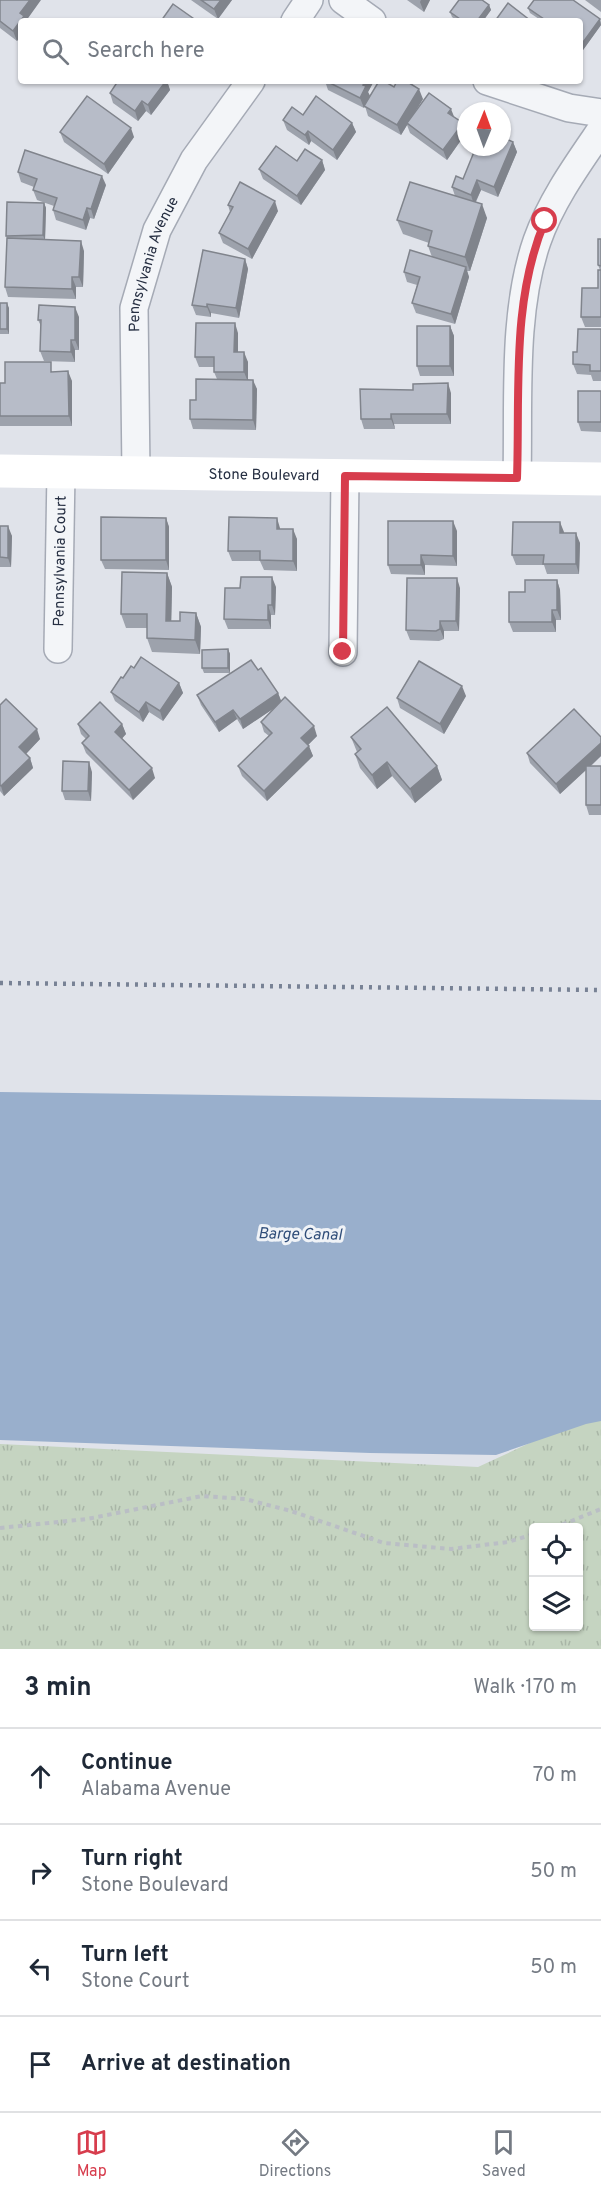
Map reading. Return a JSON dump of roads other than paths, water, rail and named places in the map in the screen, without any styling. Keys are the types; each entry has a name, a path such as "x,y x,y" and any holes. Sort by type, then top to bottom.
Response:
{"street":[{"path":"297,18 309,0"},
{"path":"343,0 368,18"},
{"name":"Pennsylvania Avenue","path":"136,473 134,308 157,230 194,160 249,84"},
{"path":"496,84 569,108 601,113"},
{"path":"517,478 521,321 528,274 537,240 554,202 601,130"},
{"name":"Stone Boulevard","path":"0,471 601,479"},
{"name":"Pennsylvania Court","path":"58,649 61,472"},
{"path":"343,652 345,476"}],"water":[{"name":"Barge Canal","path":"0,1092 601,1100 601,1421 496,1455 370,1453 0,1440"}],"railway":[{"path":"0,983 601,990"}]}
